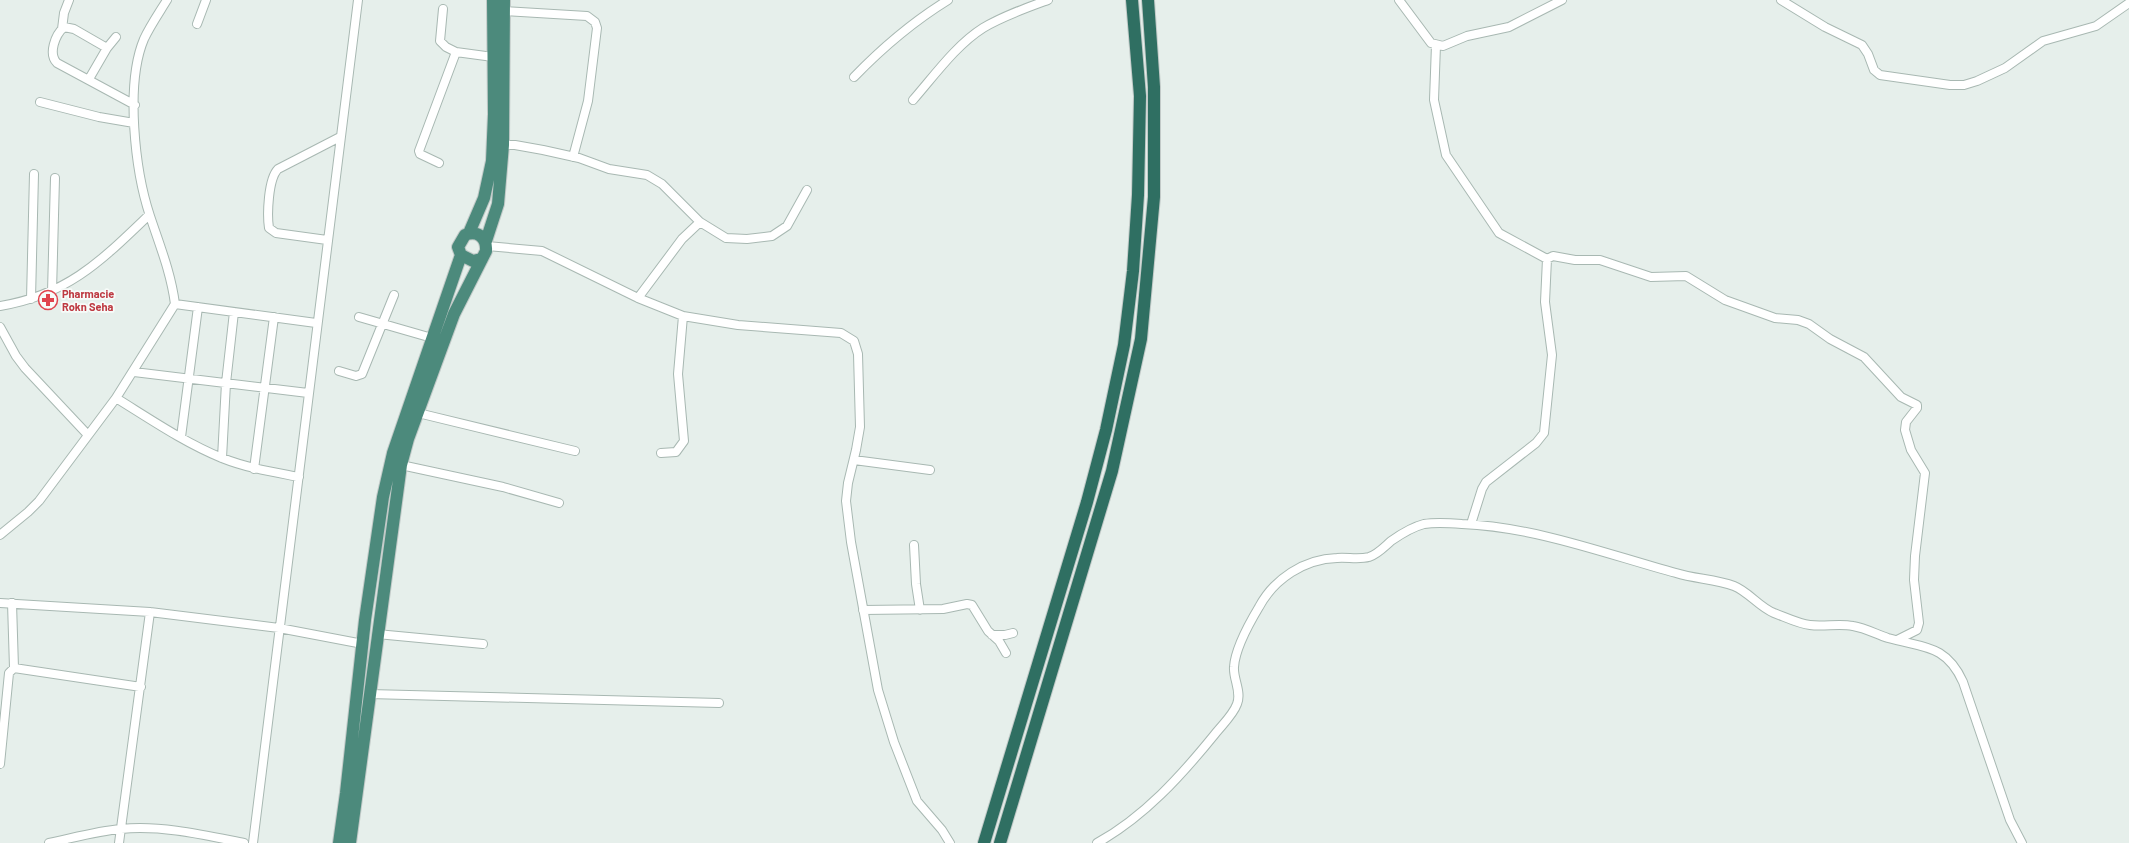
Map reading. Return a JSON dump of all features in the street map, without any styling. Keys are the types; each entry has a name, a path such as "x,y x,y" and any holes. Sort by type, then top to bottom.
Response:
{"highway":[{"path":"339,843 377,537 393,453 461,255 458,247 459,242 469,233 484,198 492,161 494,114 493,0"},
{"path":"984,843 1087,502 1106,430 1124,345 1133,271 1138,195 1140,96 1132,0"},
{"path":"1000,843 1112,472 1141,339 1154,197 1154,87 1148,0"},
{"path":"350,843 368,694 401,465 408,439 454,314 481,258 486,251 486,244 498,204 503,145 504,5"},
{"path":"469,233 479,234 486,244"},
{"path":"461,255 472,261 481,258"}],"street":[{"path":"69,0 64,13 62,29 53,49 54,60 134,105"},
{"path":"0,534 28,512 39,500 87,434 116,398 134,372 175,304 172,283 165,256 149,215 136,156 134,123 136,71 142,45 167,0"},
{"path":"197,24 206,0"},
{"path":"253,843 299,477 316,323 358,0"},
{"path":"854,78 870,61 923,16 948,0"},
{"path":"913,100 961,46 983,28 1019,10 1048,0"},
{"path":"1399,0 1431,43 1436,46 1443,46 1467,36 1509,27 1562,0"},
{"path":"1781,0 1818,23 1862,45 1868,54 1874,70 1880,74 1950,85 1964,85 1990,76 2043,41 2096,26 2129,3"},
{"path":"504,5 588,16 595,22 597,28 588,100 573,156"},
{"path":"443,8 440,41 446,47 456,52 493,57"},
{"path":"62,29 66,27 74,29 107,48"},
{"path":"89,79 107,48 116,37"},
{"path":"1436,46 1434,100 1446,155 1498,233 1547,259"},
{"path":"440,163 420,154 419,151 456,52"},
{"path":"40,102 103,118 134,123"},
{"path":"327,240 276,232 270,228 268,219 271,185 273,174 278,169 340,137"},
{"path":"503,145 515,145 573,156 609,169 647,175 656,179 700,222 726,238 747,239 777,235 787,226 807,190"},
{"path":"31,299 34,174"},
{"path":"52,292 56,178"},
{"path":"0,306 31,299 52,292 79,277 107,255 149,215"},
{"path":"638,298 682,239 700,222"},
{"path":"486,244 542,251 638,298 683,316 738,325 831,331 848,336 857,346 860,427 846,501 863,610 878,690 894,742 917,801 942,830 950,843"},
{"path":"1547,259 1553,256 1575,260 1600,260 1652,277 1686,276 1724,300 1774,318 1798,320 1809,324 1830,339 1864,357 1901,397 1917,404 1917,408 1906,422 1905,430 1911,450 1925,473 1915,556 1914,580 1919,623 1917,630 1897,640"},
{"path":"1472,524 1482,488 1486,482 1536,443 1544,433 1552,355 1546,315 1547,259"},
{"path":"339,371 356,376 362,374 394,295"},
{"path":"175,304 316,323"},
{"path":"181,437 190,379 198,307"},
{"path":"222,458 226,383 234,312"},
{"path":"661,454 676,452 684,441 678,374 683,316"},
{"path":"359,317 432,338"},
{"path":"254,469 274,318"},
{"path":"0,327 16,356 25,368 87,434"},
{"path":"134,372 308,393"},
{"path":"116,398 181,437 222,458 254,469 299,477"},
{"path":"418,413 575,451"},
{"path":"854,460 930,470"},
{"path":"401,465 503,487 559,503"},
{"path":"1097,843 1118,832 1154,801 1202,750 1232,712 1238,702 1234,669 1235,659 1251,621 1267,593 1274,585 1294,571 1314,562 1339,557 1354,559 1369,557 1380,551 1402,533 1428,523 1472,524 1554,538 1680,574 1727,584 1738,588 1772,612 1809,625 1850,625 1897,640 1921,644 1937,650 1946,656 1956,668 1974,711 2010,820 2022,843"},
{"path":"914,545 916,584 920,610"},
{"path":"0,603 150,612 279,628 363,644"},
{"path":"0,764 9,673 14,668 12,603"},
{"path":"863,610 920,610 972,605 992,635 1006,652"},
{"path":"119,843 150,612"},
{"path":"992,635 1005,635 1013,633"},
{"path":"377,634 483,644"},
{"path":"14,668 141,687"},
{"path":"368,694 719,703"},
{"path":"49,843 121,829 162,829 244,843"}],"place":[{"name":"Pharmacie Rokn Seha","path":"48,300"}]}
